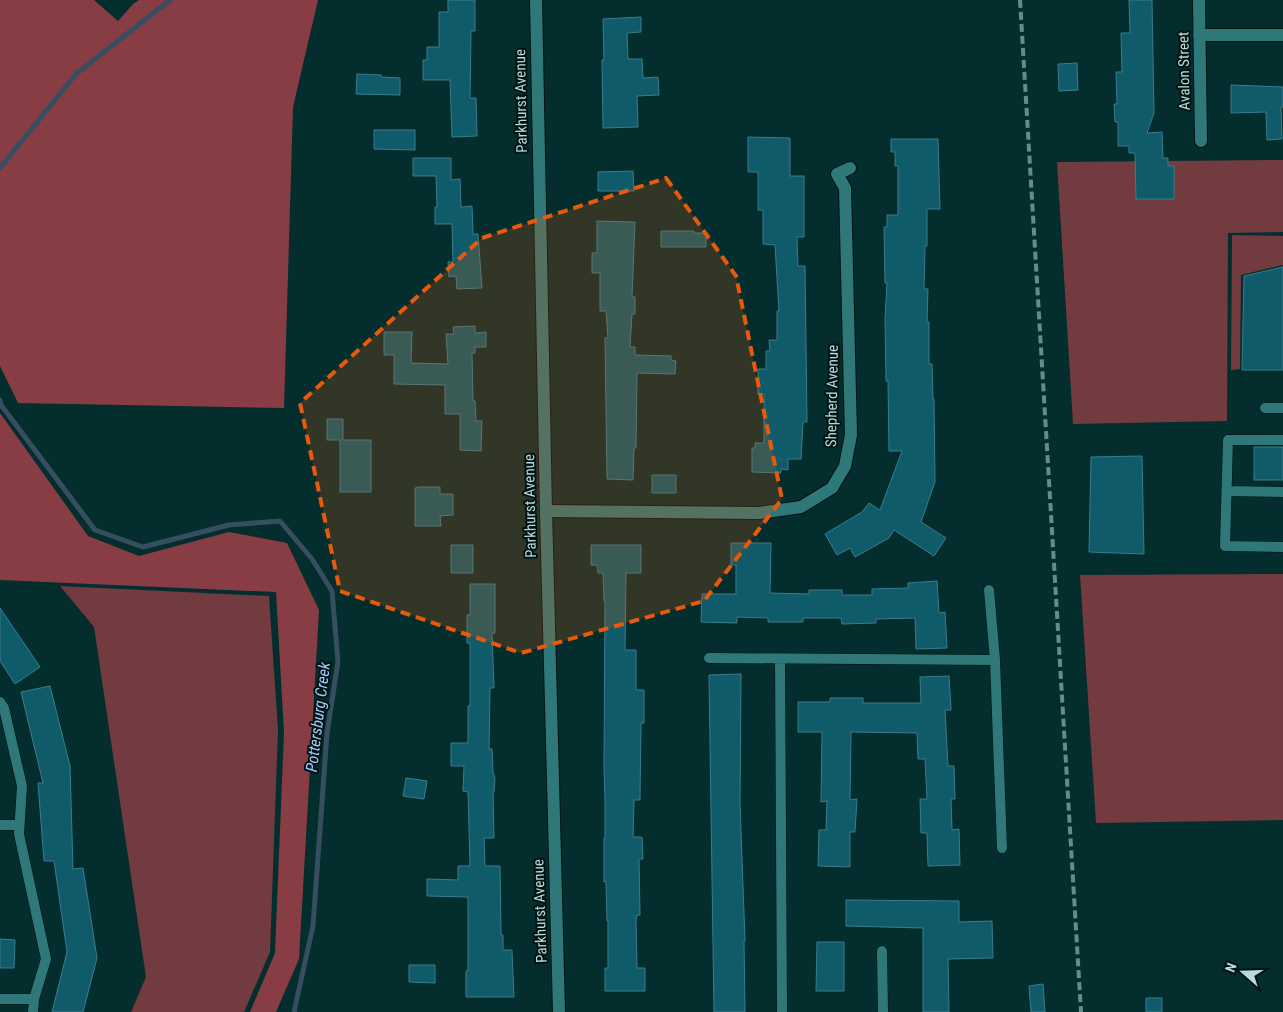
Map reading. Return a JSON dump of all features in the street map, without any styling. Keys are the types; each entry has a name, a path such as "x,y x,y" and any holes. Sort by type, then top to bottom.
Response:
{"street":[{"name":"Parkhurst Avenue","path":"536,0 546,511 559,1012"},
{"name":"Avalon Street","path":"1199,0 1201,141"},
{"path":"1199,35 1283,35"},
{"name":"Shepherd Avenue","path":"546,511 759,514 801,507 832,488 845,466 851,434 845,188 837,174 850,168"}],"lane":[{"path":"1265,408 1283,408"},
{"path":"1283,440 1228,440 1225,546 1283,547"},
{"path":"1226,491 1283,492"},
{"path":"989,590 995,660 1002,848"},
{"path":"709,658 995,660"},
{"path":"780,659 782,1012"},
{"path":"0,702 4,708 22,786 19,834 46,959 34,999 33,1012"},
{"path":"0,825 19,825"},
{"path":"882,951 883,1012"},
{"path":"0,999 34,999"}],"highlighted area":[{"path":"666,178 736,276 782,499 704,601 521,653 340,591 300,403 482,238"}],"shaded area":[{"path":"0,0 94,0 118,21 139,0 318,0 293,107 284,408 18,403 0,366"},
{"path":"1283,160 1283,232 1228,233 1227,421 1073,424 1057,162"},
{"path":"1232,235 1283,236 1283,265 1241,275 1240,369 1231,370"},
{"path":"0,413 88,536 139,556 229,532 287,543 319,610 299,959 276,1012 250,1012 275,953 284,732 276,592 0,580"},
{"path":"1283,574 1283,820 1096,823 1080,575"},
{"path":"60,586 269,596 278,730 270,952 244,1012 131,1012 146,977 94,627"}],"building":[{"path":"448,0 475,0 475,31 471,31 470,98 476,98 477,136 452,137 450,80 423,80 423,60 427,60 427,47 439,47 439,12 448,12"},
{"path":"1129,0 1152,0 1154,113 1147,133 1162,132 1163,158 1168,158 1168,166 1174,166 1174,199 1136,199 1135,153 1129,153 1129,146 1118,146 1118,122 1115,122 1114,104 1117,104 1116,72 1122,72 1121,33 1130,33"},
{"path":"641,17 641,32 627,33 628,59 642,59 643,78 658,77 659,95 637,96 638,127 603,128 603,19"},
{"path":"1077,63 1078,90 1059,91 1058,64"},
{"path":"357,74 400,78 400,95 356,94"},
{"path":"1231,85 1283,87 1283,107 1281,107 1282,139 1267,140 1266,112 1231,113"},
{"path":"374,130 415,130 415,150 374,149"},
{"path":"748,137 790,138 790,176 804,176 804,237 797,237 798,266 805,266 807,422 803,422 801,459 788,459 788,470 781,469 781,473 752,472 752,448 755,448 755,443 764,443 764,394 758,394 758,369 766,369 766,351 770,351 769,340 777,340 777,311 779,311 775,245 763,244 763,210 758,210 758,172 748,172"},
{"path":"891,139 938,139 940,209 927,209 924,289 928,289 927,322 929,322 929,364 932,364 934,399 935,482 921,522 946,538 934,556 894,530 889,538 855,557 850,548 837,555 825,534 862,512 869,503 880,510 902,451 889,451 888,381 886,381 885,319 887,283 885,283 884,227 887,227 887,215 898,215 898,166 895,166 895,152 891,152"},
{"path":"413,158 451,158 451,180 460,179 461,207 472,206 473,234 478,234 482,288 457,289 456,276 449,277 448,262 453,262 452,224 435,224 435,207 437,207 436,176 413,176"},
{"path":"633,171 634,191 598,191 598,172"},
{"path":"597,221 635,222 632,297 635,297 635,314 632,314 630,347 635,347 635,355 671,356 671,360 676,361 675,374 637,373 636,448 634,448 633,480 607,479 605,338 608,338 606,311 600,311 600,273 592,273 592,253 597,253"},
{"path":"661,231 706,233 706,247 661,247"},
{"path":"1283,267 1283,370 1242,370 1244,276"},
{"path":"475,326 475,333 486,332 486,347 475,347 475,353 472,353 473,401 475,401 476,421 482,421 481,451 460,450 460,414 445,414 445,385 394,384 394,355 384,355 384,332 412,332 411,363 448,364 446,334 454,334 453,327"},
{"path":"327,419 343,419 343,440 371,440 371,492 340,492 340,440 327,440"},
{"path":"1254,447 1283,447 1283,480 1254,480"},
{"path":"1142,456 1144,554 1089,552 1091,457"},
{"path":"652,475 676,475 676,493 652,493"},
{"path":"440,487 440,494 453,494 453,515 440,516 441,526 415,526 415,488"},
{"path":"731,543 771,543 770,593 809,594 809,590 842,590 842,595 872,595 872,589 908,588 908,583 937,581 939,613 945,612 947,648 916,649 915,618 876,619 876,623 842,624 841,618 803,618 803,622 768,622 768,618 737,617 737,623 701,622 702,594 736,594 736,565 731,565"},
{"path":"451,545 473,545 473,573 451,573"},
{"path":"591,545 641,545 641,573 626,573 625,650 636,650 636,690 644,690 644,723 641,723 640,800 634,800 633,837 642,837 643,859 639,859 640,915 637,915 636,921 637,968 645,968 645,991 605,991 605,968 608,968 608,921 606,881 604,882 605,601 603,573 598,573 597,565 591,565"},
{"path":"470,584 495,584 495,633 492,633 494,688 490,688 489,749 492,749 495,778 493,792 494,838 484,838 485,866 500,866 501,935 503,935 503,950 512,950 514,997 466,997 468,897 427,896 427,879 458,880 458,866 470,866 468,792 463,791 464,766 451,766 451,743 468,743 470,643 467,643 467,615 470,615"},
{"path":"0,608 40,667 15,684 0,661"},
{"path":"741,674 740,803 745,941 745,1012 714,1012 709,675"},
{"path":"949,676 951,710 945,710 948,766 954,766 955,799 951,799 952,830 959,829 960,865 928,866 927,833 921,833 920,799 927,799 925,759 918,759 917,733 851,732 850,800 857,799 855,832 850,832 850,867 818,866 819,830 826,830 827,801 821,802 822,732 798,732 798,702 830,702 830,698 863,698 863,703 921,703 920,677"},
{"path":"50,686 70,766 73,869 83,868 97,958 83,1012 52,1012 67,952 54,861 44,861 38,783 43,783 21,692"},
{"path":"406,778 427,781 424,799 403,796"},
{"path":"846,900 959,901 959,922 992,921 993,958 948,959 949,1012 923,1012 923,928 846,926"},
{"path":"0,939 15,940 14,968 0,968"},
{"path":"817,942 844,942 844,991 816,991"},
{"path":"409,965 435,965 435,983 409,982"},
{"path":"1043,984 1045,1012 1031,1012 1029,986"},
{"path":"1146,998 1162,998 1162,1012 1146,1012"}],"waterway":[{"name":"Pottersburg Creek","path":"0,168 76,74 170,0"},
{"name":"Pottersburg Creek","path":"0,400 1,405 95,530 143,547 229,525 280,521 312,559 332,591 338,662 327,733 313,926 294,1012"}],"railway":[{"path":"1020,0 1081,1012"}]}
